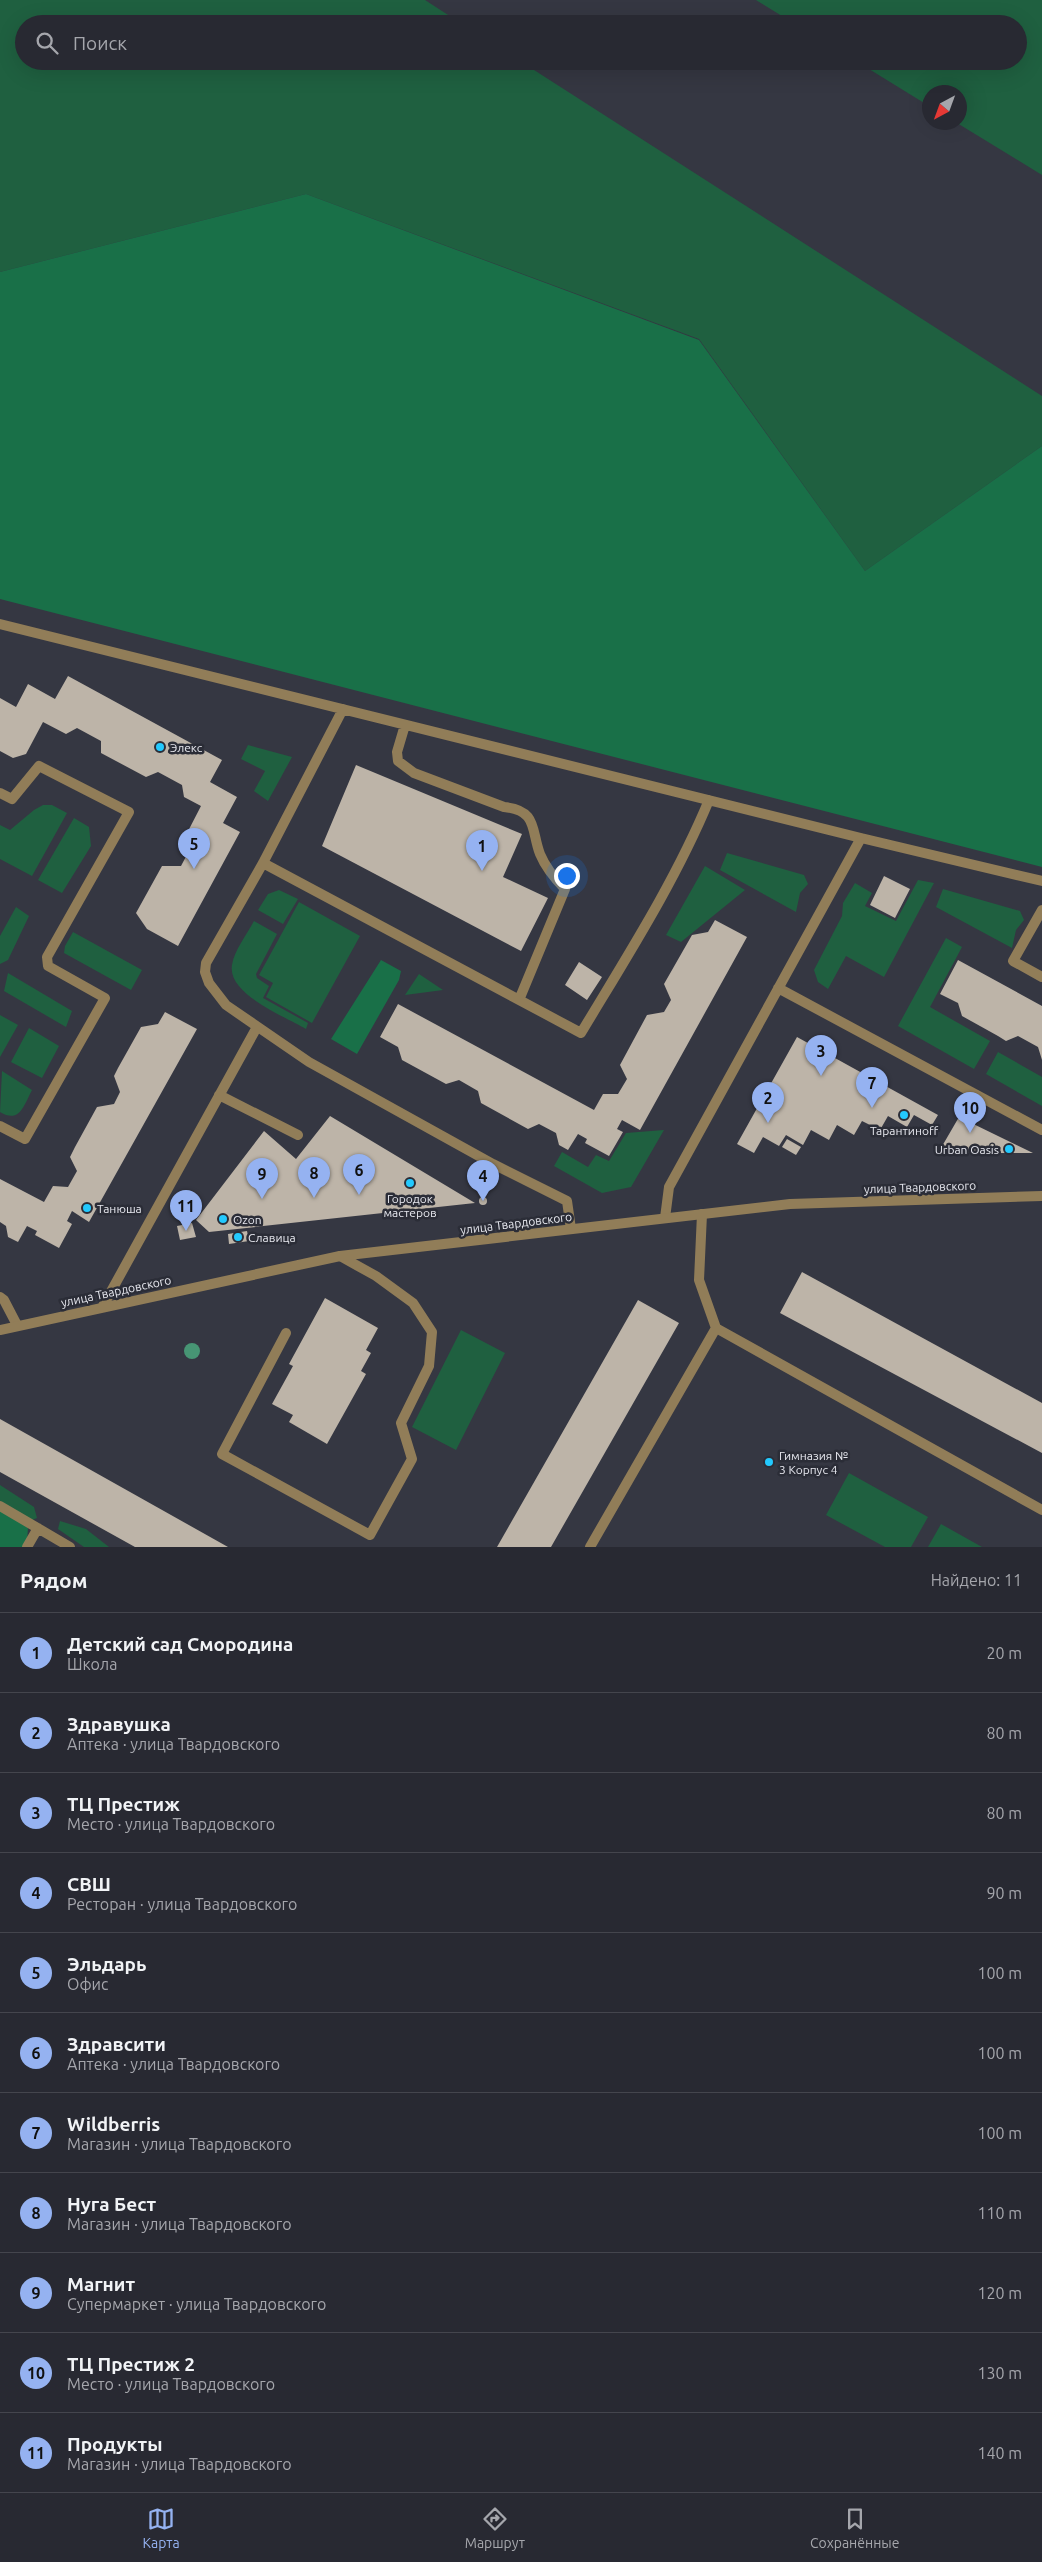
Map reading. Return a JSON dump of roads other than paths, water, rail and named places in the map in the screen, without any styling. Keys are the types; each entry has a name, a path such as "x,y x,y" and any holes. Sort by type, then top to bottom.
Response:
{"street":[{"path":"0,624 861,838 1042,881"},
{"path":"343,709 263,864 206,963 205,972 209,983 226,1005 309,1062 493,1164 567,1201 571,1229"},
{"path":"405,724 397,752 398,761 414,773 504,807 514,808 528,816 534,827 541,858 566,889 518,1000"},
{"path":"0,793 12,799 39,766 128,812 47,957 48,966 105,998 25,1139 0,1126"},
{"path":"263,864 581,1033 672,875 697,829 709,800"},
{"path":"665,1218 669,1187 861,838"},
{"path":"1042,910 1013,962 1042,977"},
{"path":"778,988 1042,1130"},
{"path":"103,1306 257,1027"},
{"path":"219,1095 298,1134"},
{"name":"улица Твардовского","path":"0,1330 103,1306 340,1256 790,1204 1042,1196"},
{"path":"702,1214 699,1280 716,1328 1042,1510"},
{"path":"286,1333 222,1454 370,1535 412,1458 401,1424 429,1366 432,1332 413,1303 376,1276 340,1256"},
{"path":"0,1297 4,1300 17,1325"},
{"path":"590,1547 716,1328"},
{"path":"0,1506 70,1547"},
{"path":"27,1547 38,1528"}],"place":[{"name":"Элекс","path":"160,747"},
{"name":"Эльдарь","path":"194,869"},
{"name":"Детский сад Смородина","path":"482,871"},
{"name":"ТЦ Престиж","path":"821,1076"},
{"name":"Wildberris","path":"872,1108"},
{"name":"Тарантиноff","path":"904,1115"},
{"name":"Здравушка","path":"768,1123"},
{"name":"ТЦ Престиж 2","path":"970,1133"},
{"name":"Urban Oasis","path":"1009,1149"},
{"name":"Городок мастеров","path":"410,1183"},
{"name":"Здравсити","path":"359,1195"},
{"name":"Нуга Бест","path":"314,1198"},
{"name":"Магнит","path":"262,1199"},
{"name":"СВШ","path":"483,1201"},
{"name":"Танюша","path":"87,1208"},
{"name":"Ozon","path":"223,1219"},
{"name":"Продукты","path":"186,1231"},
{"name":"Славица","path":"238,1237"},
{"name":"Гимназия № 3 Корпус 4","path":"769,1462"}]}
